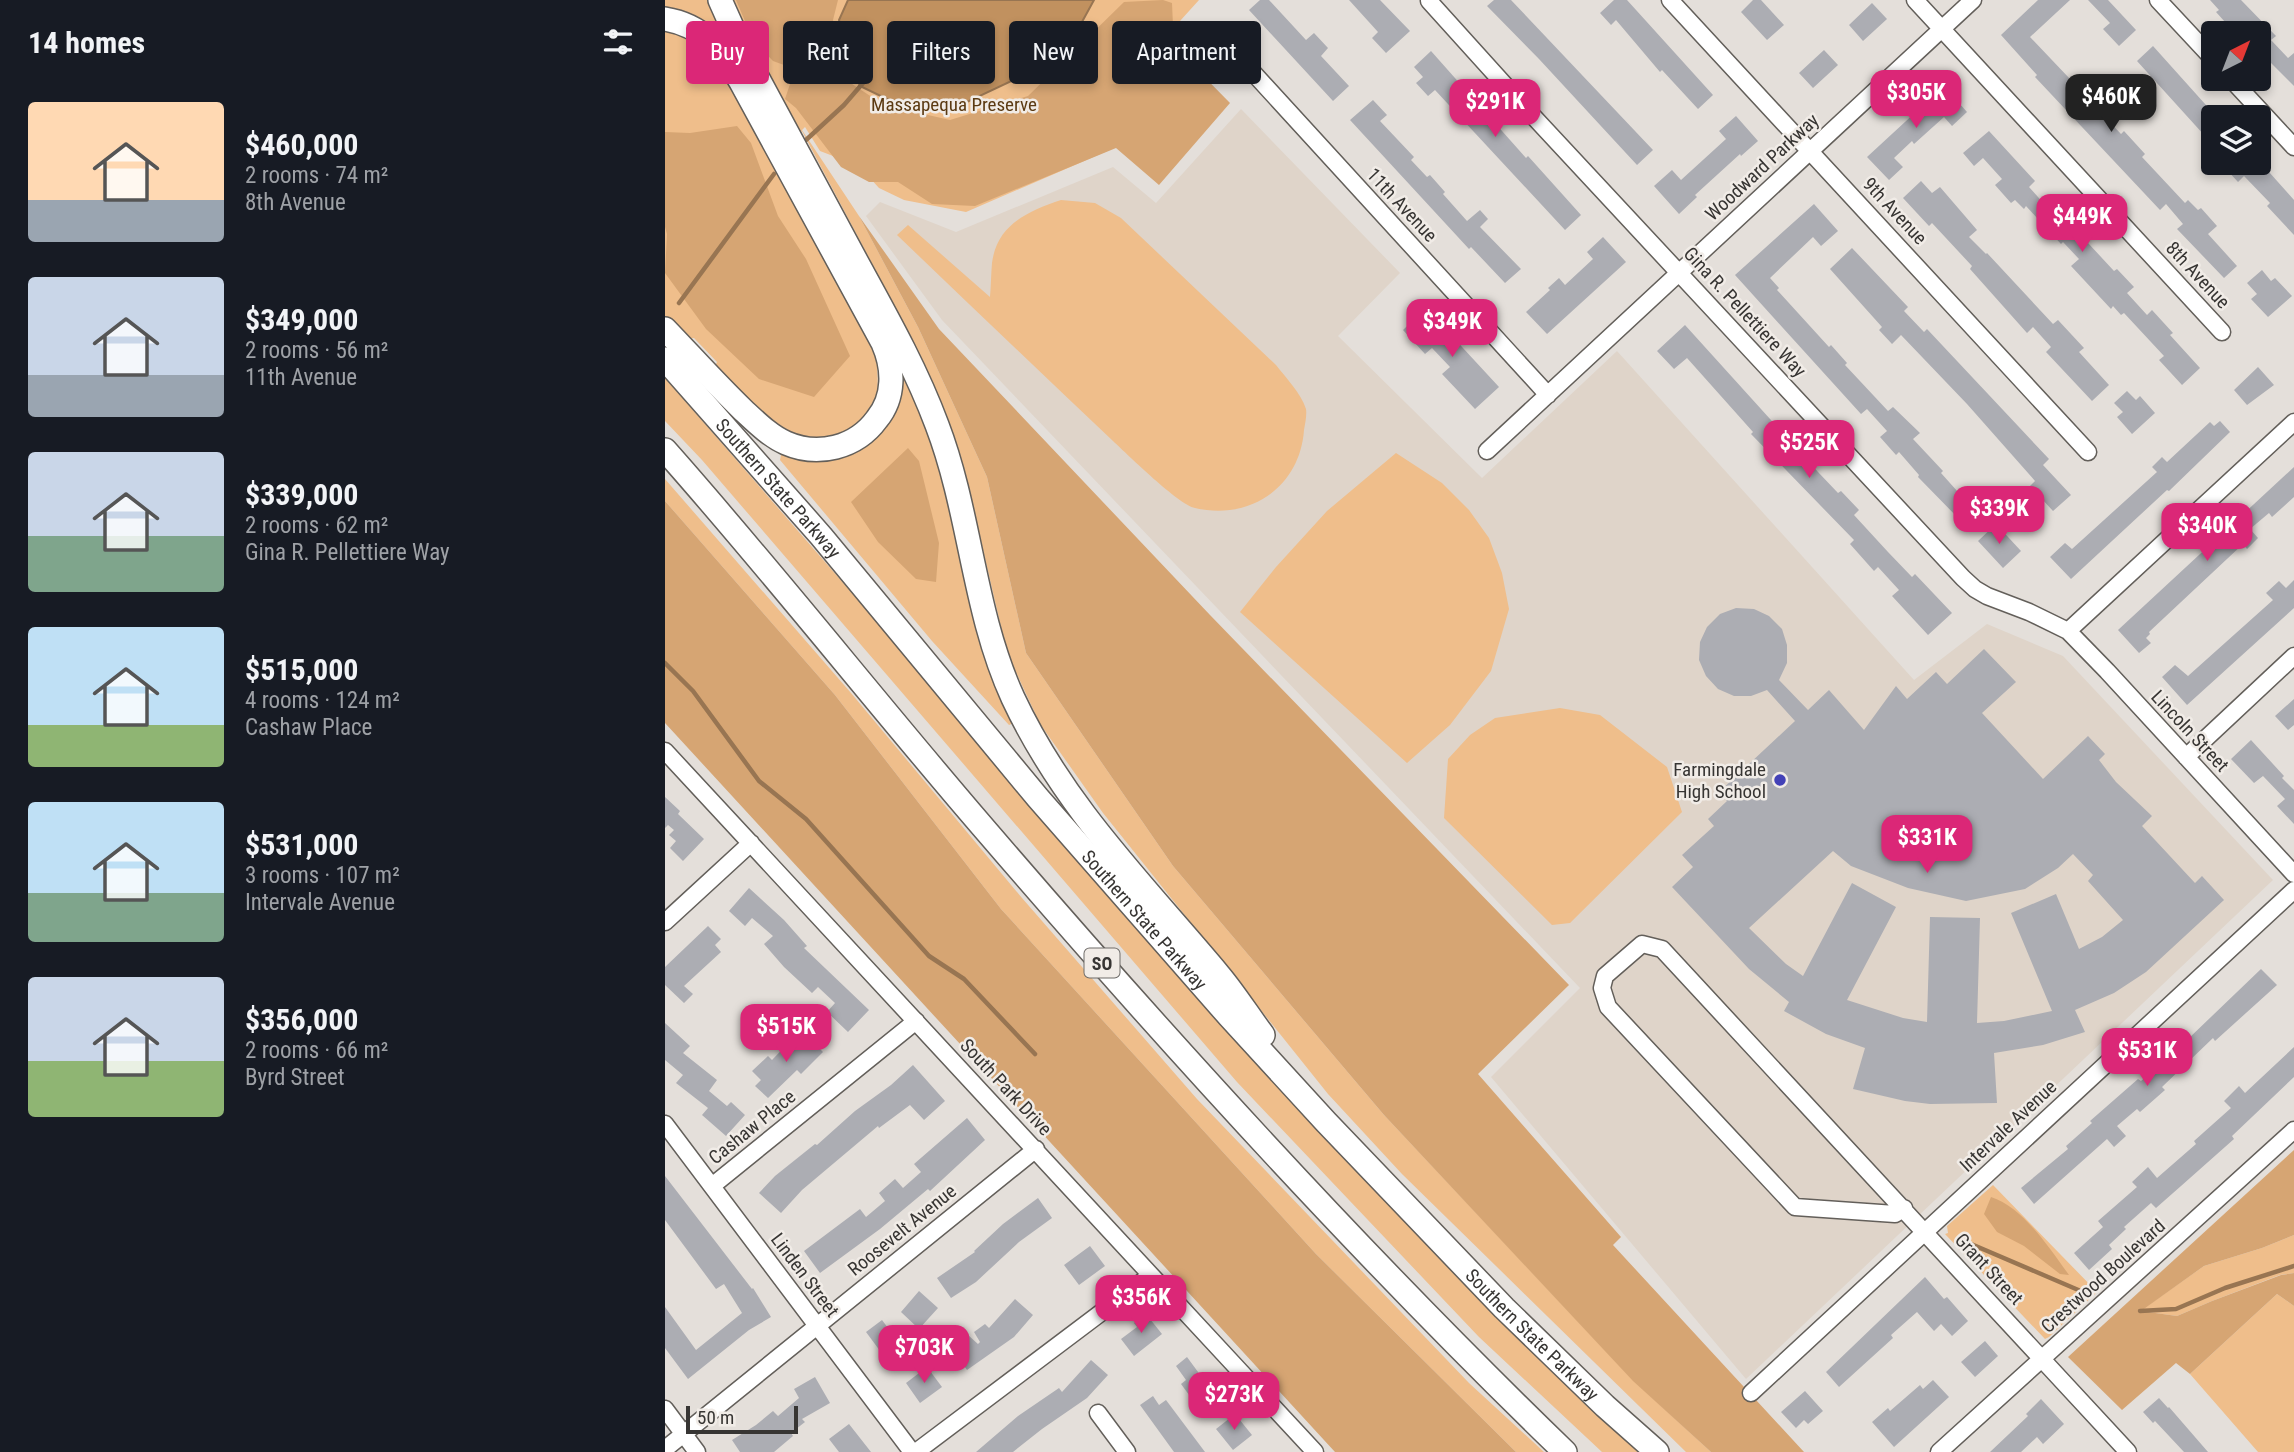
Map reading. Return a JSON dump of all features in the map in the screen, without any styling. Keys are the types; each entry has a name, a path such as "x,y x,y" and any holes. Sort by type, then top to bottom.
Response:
{"highway":[{"path":"720,0 741,47 924,392 959,494 989,635 1013,698 1064,788 1089,822 1115,856 1221,978 1326,1122"},
{"path":"665,19 679,21 704,34 724,55 741,82 883,343 891,368 891,382 885,406 871,427 853,441 832,449 797,447 774,436 750,416 665,329"},
{"name":"Southern State Parkway","path":"665,359 821,536 1047,808 1220,1006 1326,1122 1504,1308 1605,1406 1657,1452"},
{"name":"SO","path":"665,450 745,541 986,832 1248,1127 1438,1326 1565,1452"}],"street":[{"name":"9th Avenue","path":"1670,0 2088,452"},
{"name":"8th Avenue","path":"1915,0 2222,332"},
{"name":"Woodward Parkway","path":"1487,451 1973,0"},
{"path":"2158,0 2201,46"},
{"name":"Gina R. Pellettiere Way","path":"1429,1 1963,578 1987,596 2050,622"},
{"name":"11th Avenue","path":"1261,81 1548,394"},
{"path":"2242,91 2294,147"},
{"path":"2068,631 2294,422"},
{"name":"Lincoln Street","path":"2050,622 2068,631 2294,874"},
{"path":"2186,757 2294,656"},
{"name":"South Park Drive","path":"665,751 1315,1452"},
{"path":"665,922 751,843"},
{"name":"Intervale Avenue","path":"1751,1393 2294,890"},
{"name":"Grant Street","path":"1904,1208 1895,1214 1795,1207 1608,1007 1602,988 1605,976 1642,944 1662,949 1926,1231 2129,1452"},
{"name":"Cashaw Place","path":"712,1186 916,1021"},
{"name":"Linden Street","path":"665,1124 914,1452"},
{"name":"Crestwood Boulevard","path":"1939,1452 2294,1130"},
{"name":"Roosevelt Avenue","path":"665,1449 1036,1149"},
{"path":"914,1452 1151,1275"},
{"path":"665,1409 697,1452"},
{"path":"1098,1413 1128,1452"}],"shaded area":[{"path":"736,0 838,0 833,21 783,21 783,65 769,57 769,21 745,21"},
{"path":"848,0 1094,0 1082,21 1009,21 1009,82 950,110 889,100 860,86 873,84 873,21 839,20"},
{"path":"1163,0 1172,3 1173,21 1112,21 1112,84 1211,84 1230,103 1159,185 1116,148 975,206 932,204 898,182 869,182 841,167 796,108 785,99 790,84 852,84 884,105 950,120 1028,96 1040,84 1098,84 1098,27 1124,2"},
{"name":"Farmingdale High School","path":"1241,109 1400,273 1338,336 1482,478 1617,351 1914,680 1987,624 2063,656 2273,880 1746,1379 1491,1077 1580,988 942,320 866,216 880,202 956,232 1113,167 1156,203"},
{"path":"737,126 751,143 778,216 806,259 850,356 814,397 759,379 706,329 665,273 665,132 690,133"},
{"path":"859,216 939,329 1210,615 1569,985 1478,1074 1621,1237 1613,1245 1804,1452 1711,1452 1633,1381 1384,1115 1173,866 1026,653 987,477 918,327"},
{"path":"908,448 919,461 939,543 936,582 916,579 878,542 851,502"},
{"path":"665,501 835,695 1001,909 1316,1254 1516,1452 1335,1452 665,723"},
{"path":"2294,1150 2294,1235 2204,1266 2141,1311 2177,1316 2281,1275 2294,1273 2294,1306 2277,1294 2190,1374 2176,1363 2122,1410 2068,1357"},
{"path":"1991,1197 2003,1202 2025,1219 2069,1275 2060,1274 2024,1246 1997,1232 1984,1214"}],"green space":[{"name":"Massapequa Preserve","path":"665,0 1199,0 1180,21 1112,21 1112,84 1186,84 1142,136 966,212 904,200 879,188 859,166 820,151 805,127 802,130 859,216 918,327 987,477 1026,653 1173,866 1384,1115 1633,1380 1711,1452 1686,1452 1402,1174 1328,1094 1103,813 1040,724 1007,653 964,468 918,351 802,131 773,160 877,358 878,393 863,420 838,437 800,438 770,419 714,368 717,362 694,338 686,339 665,317"},
{"path":"1061,200 1095,203 1121,218 1276,365 1297,391 1306,411 1300,450 1293,468 1269,495 1253,504 1235,509 1215,511 1187,505 1130,457 897,235 908,225 990,297 992,263 1000,238 1026,214"},
{"path":"897,352 936,450 1016,722 1009,725 932,641 780,460 782,450 874,437"},
{"path":"665,378 1233,1031 1641,1452 1602,1452 1479,1337 1237,1082 702,460 665,421"},
{"path":"1396,453 1442,483 1469,510 1489,538 1502,573 1509,609 1491,671 1450,725 1407,763 1240,612 1327,511"},
{"path":"665,479 1197,1099 1469,1383 1544,1452 1516,1452 1316,1254 1001,909 835,695 665,501"},
{"path":"1560,708 1600,715 1667,767 1682,812 1570,923 1552,925 1444,818 1448,759 1470,735 1495,718"},
{"path":"1993,1185 2097,1292 2045,1339 1945,1234 1948,1233 1947,1226"},
{"path":"2294,1235 2294,1273 2280,1275 2177,1316 2140,1311 2204,1266"},
{"path":"2277,1294 2294,1306 2294,1452 2258,1452 2190,1374"}],"building":[{"path":"1260,0 1269,0 1306,40 1314,33 1328,48 1321,56 1349,86 1333,101 1249,10"},
{"path":"1349,0 1380,0 1410,31 1386,53 1372,38 1378,32"},
{"path":"1494,0 1511,0 1653,150 1637,165 1487,6"},
{"path":"1614,0 1627,0 1713,95 1698,109 1662,70 1660,72 1616,20 1611,25 1600,13"},
{"path":"1753,0 1761,0 1784,25 1767,40 1741,12"},
{"path":"2038,0 2070,0 2030,37 2089,99 2094,95 2107,109 2102,114 2121,134 2124,131 2145,154 2142,157 2185,203 2188,200 2198,210 2201,208 2217,226 2208,234 2237,266 2224,278 2177,229 2183,224 2166,204 2160,210 2035,77 2037,75 2001,35"},
{"path":"2088,0 2108,0 2136,30 2119,46 2103,29 2110,23"},
{"path":"2210,0 2241,0 2261,21 2224,21 2216,12 2219,10"},
{"path":"1872,3 1887,19 1863,41 1849,25"},
{"path":"2271,40 2288,58 2294,53 2294,86 2271,63"},
{"path":"2153,46 2206,105 2201,105 2201,132 2137,61"},
{"path":"1824,50 1838,65 1813,88 1799,73"},
{"path":"1431,51 1526,158 1528,156 1581,215 1565,230 1435,90 1428,96 1416,83 1423,77 1414,67"},
{"path":"1944,86 1967,112 1952,126 1944,117 1914,144 1912,141 1894,158 1903,167 1889,180 1867,157"},
{"path":"1373,100 1387,115 1380,121 1414,157 1411,160 1445,192 1443,194 1467,221 1480,210 1488,219 1480,227 1521,269 1505,283 1471,247 1469,249 1350,120"},
{"path":"1736,116 1758,141 1695,195 1697,197 1679,214 1654,186 1672,170 1681,180 1726,139 1719,131"},
{"path":"1989,131 2035,181 2029,187 2046,206 2053,200 2078,228 2076,230 2114,271 2117,269 2134,287 2127,293 2147,315 2152,310 2200,368 2182,385 2159,360 2164,356 2124,313 2121,315 2113,306 2111,309 2071,266 2079,259 2063,242 2061,244 2026,206 2024,209 2015,200 2011,203 1995,185 2002,179 1983,158 1974,166 1963,153"},
{"path":"2271,174 2294,200 2294,235 2267,206 2270,203 2244,176 2238,182 2232,175"},
{"path":"1921,181 1932,193 1940,187 1977,230 1969,237 2053,324 2058,320 2084,348 2079,352 2109,385 2092,401 2046,352 2051,347 2033,327 2027,333 1970,269 1972,266 1932,223 1929,226 1903,198"},
{"path":"1814,204 1838,231 1821,246 1813,237 1770,278 1779,288 1777,290 1829,347 1831,345 1847,363 1845,365 1888,411 1893,407 1920,433 1913,439 1943,471 1941,473 1958,492 1960,489 1976,506 1961,521 1918,477 1899,452 1896,455 1880,437 1887,431 1867,409 1861,414 1735,275"},
{"path":"1603,237 1626,262 1547,334 1526,312 1559,278 1565,285 1593,259 1587,252"},
{"path":"1852,248 1908,307 1904,311 1924,332 1927,329 2049,459 2043,465 2071,495 2053,511 2030,486 2035,481 1967,404 1901,335 1892,344 1879,330 1882,327 1830,269"},
{"path":"2262,270 2271,281 2275,278 2292,296 2268,317 2251,299 2257,294 2247,283"},
{"path":"1426,308 1499,387 1475,409 1442,374 1450,367 1432,348 1425,354 1403,330"},
{"path":"1685,325 1818,472 1859,510 1854,515 1888,552 1912,577 1915,574 1952,613 1928,635 1892,596 1899,590 1878,567 1874,571 1850,544 1854,540 1751,434 1753,432 1687,358 1674,369 1657,351"},
{"path":"2258,367 2274,385 2247,405 2234,390"},
{"path":"2127,391 2136,400 2140,396 2155,413 2132,434 2117,417 2123,412 2114,403"},
{"path":"2220,421 2230,432 2071,579 2050,557 2065,543 2072,549 2157,472 2152,467 2162,457 2167,462 2210,422 2214,426"},
{"path":"2294,467 2294,497 2272,517 2269,513 2250,529 2258,538 2247,549 2243,544 2149,632 2146,638 2151,643 2139,653 2118,630"},
{"path":"1996,524 2021,551 2003,568 1978,541"},
{"path":"2294,580 2294,608 2187,705 2162,677 2175,665 2188,676 2273,600 2266,593 2279,581 2286,588"},
{"path":"1736,608 1754,609 1769,616 1782,629 1787,645 1787,663 1779,680 1808,710 1829,690 1864,730 1896,686 1907,699 1936,672 1947,684 1984,649 2016,682 1982,713 2043,779 2088,736 2105,754 2099,760 2116,782 2152,816 2142,826 2195,883 2202,876 2224,900 2146,972 2114,993 2075,1010 2085,1032 2043,1045 1994,1053 1997,1103 1930,1104 1853,1089 1865,1048 1826,1034 1784,1011 1789,1002 1749,969 1672,887 1693,867 1682,855 1714,826 1708,819 1727,801 1719,792 1795,721 1767,690 1751,696 1734,696 1718,689 1706,676 1699,660 1700,642 1707,627 1720,614","holes":["1833,851 1851,866 1908,888 1966,901 2025,889 2058,868 2073,854 2093,875 2088,881 2123,920 2102,937 2079,949 2056,894 2011,913 2052,1011 2004,1021 1977,1023 1980,918 1930,917 1927,1022 1903,1018 1847,1000 1896,907 1852,883 1803,976 1786,964 1749,928"]},
{"path":"2294,699 2294,725 2288,730 2275,716"},
{"path":"2251,740 2294,790 2294,824 2277,806 2285,799 2263,776 2254,783 2231,759"},
{"path":"665,797 704,839 683,861 670,848 676,841 669,835 674,830 668,825 665,828"},
{"path":"749,888 784,920 807,946 804,948 869,1010 848,1032 827,1012 835,1003 818,987 812,993 764,944 773,936 752,918 745,926 729,911"},
{"path":"708,926 721,939 715,945 721,952 684,986 693,994 684,1003 665,985 665,967"},
{"path":"2261,969 2277,985 2215,1041 2213,1038 2162,1087 2165,1090 2140,1112 2137,1109 2117,1126 2126,1136 2114,1147 2107,1139 2034,1204 2021,1188 2068,1149 2066,1146 2092,1123 2090,1121 2138,1079 2141,1081 2164,1061 2162,1059 2185,1037 2187,1040"},
{"path":"665,1023 690,1046 683,1053 717,1080 709,1091 727,1106 731,1102 745,1115 726,1136 702,1115 708,1108 676,1083 683,1075 665,1060"},
{"path":"801,1030 823,1052 801,1074 797,1070 768,1098 755,1086 761,1080 752,1071 768,1056 772,1060"},
{"path":"2294,1047 2294,1077 2232,1136 2234,1139 2181,1186 2156,1208 2151,1203 2124,1227 2126,1229 2109,1245 2112,1249 2089,1270 2074,1253 2103,1227 2098,1221 2137,1187 2132,1182 2148,1167 2157,1178 2196,1144 2194,1141 2231,1108 2224,1101 2239,1086 2245,1093"},
{"path":"913,1065 945,1101 924,1120 910,1105 879,1128 878,1126 802,1190 781,1213 759,1193 775,1176 817,1145"},
{"path":"967,1118 985,1140 930,1191 928,1189 880,1229 820,1273 804,1251 860,1209 866,1217 885,1201 879,1193 895,1179 903,1188 921,1172 914,1164"},
{"path":"665,1176 753,1288 771,1317 749,1330 688,1379 665,1348 665,1307 696,1350 742,1313 724,1284 716,1289 665,1220"},
{"path":"1038,1198 1052,1218 1019,1242 976,1282 951,1298 937,1278 975,1252 1003,1224"},
{"path":"1090,1246 1105,1266 1079,1285 1064,1265"},
{"path":"1925,1277 1968,1321 1952,1336 1941,1324 1934,1331 1917,1312 1891,1335 1893,1338 1839,1387 1826,1372"},
{"path":"919,1291 938,1308 919,1329 901,1312"},
{"path":"1015,1299 1033,1315 1014,1337 967,1370 951,1347 968,1335 978,1344 980,1342 974,1332 985,1324 989,1328"},
{"path":"1146,1314 1162,1334 1134,1356 1121,1339 1137,1327 1134,1323"},
{"path":"882,1320 903,1348 886,1359 866,1332"},
{"path":"1985,1341 1998,1356 1975,1377 1961,1362"},
{"path":"1187,1357 1212,1391 1195,1403 1181,1384 1186,1380 1176,1366"},
{"path":"1091,1360 1108,1375 1087,1398 1013,1452 976,1452 1018,1416 1059,1388 1062,1392"},
{"path":"927,1367 942,1387 920,1403 906,1383"},
{"path":"815,1377 830,1403 802,1419 805,1422 774,1452 740,1452 732,1440 773,1411 778,1416 799,1398 794,1389"},
{"path":"1933,1380 1949,1397 1894,1447 1872,1422 1888,1408 1890,1411 1920,1385 1923,1389"},
{"path":"1805,1391 1823,1411 1808,1424 1804,1420 1796,1428 1781,1412"},
{"path":"1153,1396 1159,1405 1166,1400 1205,1452 1174,1452 1140,1405"},
{"path":"2159,1398 2208,1452 2184,1452 2143,1412"},
{"path":"2041,1399 2064,1424 2043,1444 2037,1437 2021,1452 1990,1452 2028,1416 2026,1414"},
{"path":"1235,1414 1252,1435 1233,1450 1216,1429"},
{"path":"849,1424 871,1452 839,1452 829,1439"}],"waterway":[{"path":"806,140 862,84"},
{"path":"679,303 774,174"},
{"path":"665,663 693,691 759,781 806,819 929,956 964,979 1035,1054"},
{"path":"1964,1241 2083,1292"},
{"path":"2140,1311 2176,1309 2225,1288 2294,1266"}],"place":[{"name":"Farmingdale High School","path":"1780,780"}]}
